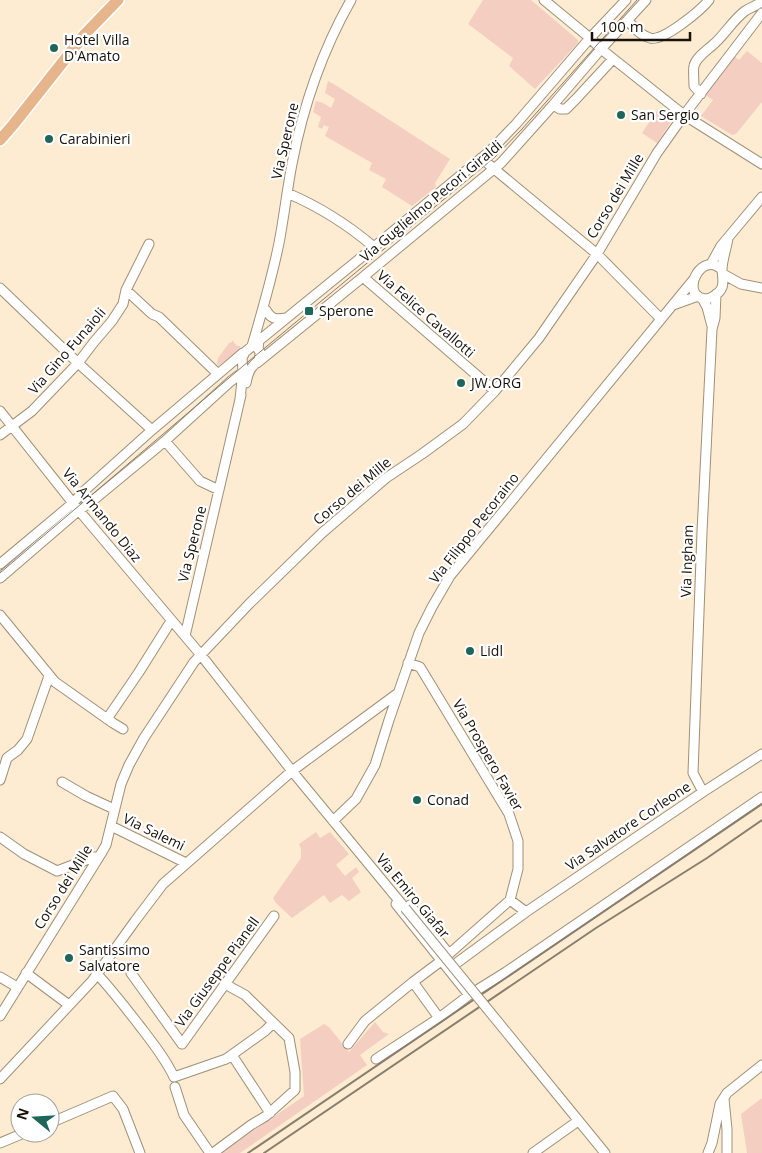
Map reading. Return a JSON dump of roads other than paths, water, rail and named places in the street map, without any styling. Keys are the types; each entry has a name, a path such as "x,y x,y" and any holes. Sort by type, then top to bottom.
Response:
{"main road":[{"path":"0,140 85,34 118,0"}],"street":[{"name":"Via Sperone","path":"267,294 279,242 292,163 307,103 330,41 351,0"},
{"path":"544,0 613,59 684,115 762,164"},
{"name":"Via Guglielmo Pecori Giraldi","path":"76,507 83,492 152,430 481,158 516,124 590,38 626,0"},
{"name":"Via Guglielmo Pecori Giraldi","path":"76,507 91,502 165,441 231,381 363,277 493,169 518,144 646,0"},
{"path":"628,20 644,35 655,39 681,25 709,0"},
{"path":"701,94 694,86 694,66 699,58 716,43 731,24 746,11 760,3"},
{"name":"Corso dei Mille","path":"0,1016 106,845 121,784 129,765 144,738 194,662 263,590 322,533 386,478 463,424 494,391 539,338 597,254 657,153 762,13"},
{"path":"553,105 560,109 566,109 613,59"},
{"path":"481,158 597,254 661,319"},
{"path":"287,193 308,202 361,236 374,247"},
{"path":"712,329 707,307 693,290 694,279 702,268 711,264 721,246 762,198"},
{"path":"712,329 728,238"},
{"name":"Via Gino Funaioli","path":"0,435 32,411 78,363 112,321 123,304 126,290 149,244"},
{"path":"711,264 719,267 723,272 741,284 762,288"},
{"name":"Via Felice Cavallotti","path":"363,277 494,391"},
{"name":"Via Filippo Pecoraino","path":"333,821 356,799 375,765 419,633 450,576 694,279"},
{"path":"672,305 700,297 710,298 719,291 741,284"},
{"path":"0,288 78,363 152,430"},
{"path":"126,290 152,314 160,317 218,374"},
{"path":"240,400 249,367 242,358 253,347 266,310 267,294"},
{"path":"253,347 267,294"},
{"path":"266,310 275,319 286,318"},
{"name":"Via Ingham","path":"702,792 694,773 702,532 712,329"},
{"path":"240,400 241,388 249,367 260,354 253,347"},
{"path":"231,381 237,383 241,388"},
{"name":"Via Sperone","path":"185,636 240,400"},
{"name":"Via Armando Diaz","path":"0,411 76,507 201,655"},
{"path":"165,441 200,481 219,490"},
{"path":"0,564 76,507"},
{"path":"0,578 76,507"},
{"path":"0,615 55,682 123,729"},
{"path":"107,719 171,621"},
{"name":"Via Emiro Giafar","path":"201,655 292,771 370,867 407,906 605,1153"},
{"name":"Via Prospero Favier","path":"408,663 420,667 509,814 518,842 518,869 510,900"},
{"path":"0,780 7,758 18,750 27,739 49,676"},
{"path":"0,1079 92,981 163,884 292,771 398,693"},
{"path":"381,705 389,720"},
{"name":"Via Salvatore Corleone","path":"458,962 526,912 702,792 762,754"},
{"path":"62,782 114,809"},
{"path":"376,1059 762,797"},
{"name":"Via Salemi","path":"111,826 186,863"},
{"path":"0,838 24,854 56,871 94,857 99,857"},
{"path":"370,867 388,893 469,995"},
{"path":"348,1044 364,1021 450,954 510,900 526,912"},
{"path":"407,906 450,954"},
{"name":"Via Giuseppe Pianell","path":"131,973 182,1044 274,916"},
{"path":"26,973 69,1005"},
{"path":"97,974 117,996 168,1064 184,1114 211,1153 266,1116 295,1090 296,1072 289,1038 245,995 225,984"},
{"path":"0,977 18,987"},
{"path":"413,982 439,1018"},
{"path":"174,1082 226,1059 265,1032 273,1023"},
{"path":"232,1055 270,1113"},
{"path":"710,1152 720,1104 727,1094 762,1065"},
{"path":"60,1119 113,1096 123,1109 140,1153"},
{"path":"724,1099 727,1129 726,1153"},
{"path":"533,1153 578,1121"}],"tram line":[{"path":"0,573 243,366 495,157 637,0"}],"railway":[{"path":"248,1153 762,804"},
{"path":"264,1153 596,928 707,858 762,820"}],"place":[{"name":"Hotel Villa D'Amato","path":"54,48"},
{"name":"San Sergio","path":"621,115"},
{"name":"Carabinieri","path":"49,139"},
{"name":"Sperone","path":"309,311"},
{"name":"JW.ORG","path":"461,383"},
{"name":"Lidl","path":"470,651"},
{"name":"Conad","path":"417,800"},
{"name":"Santissimo Salvatore","path":"69,958"}]}
